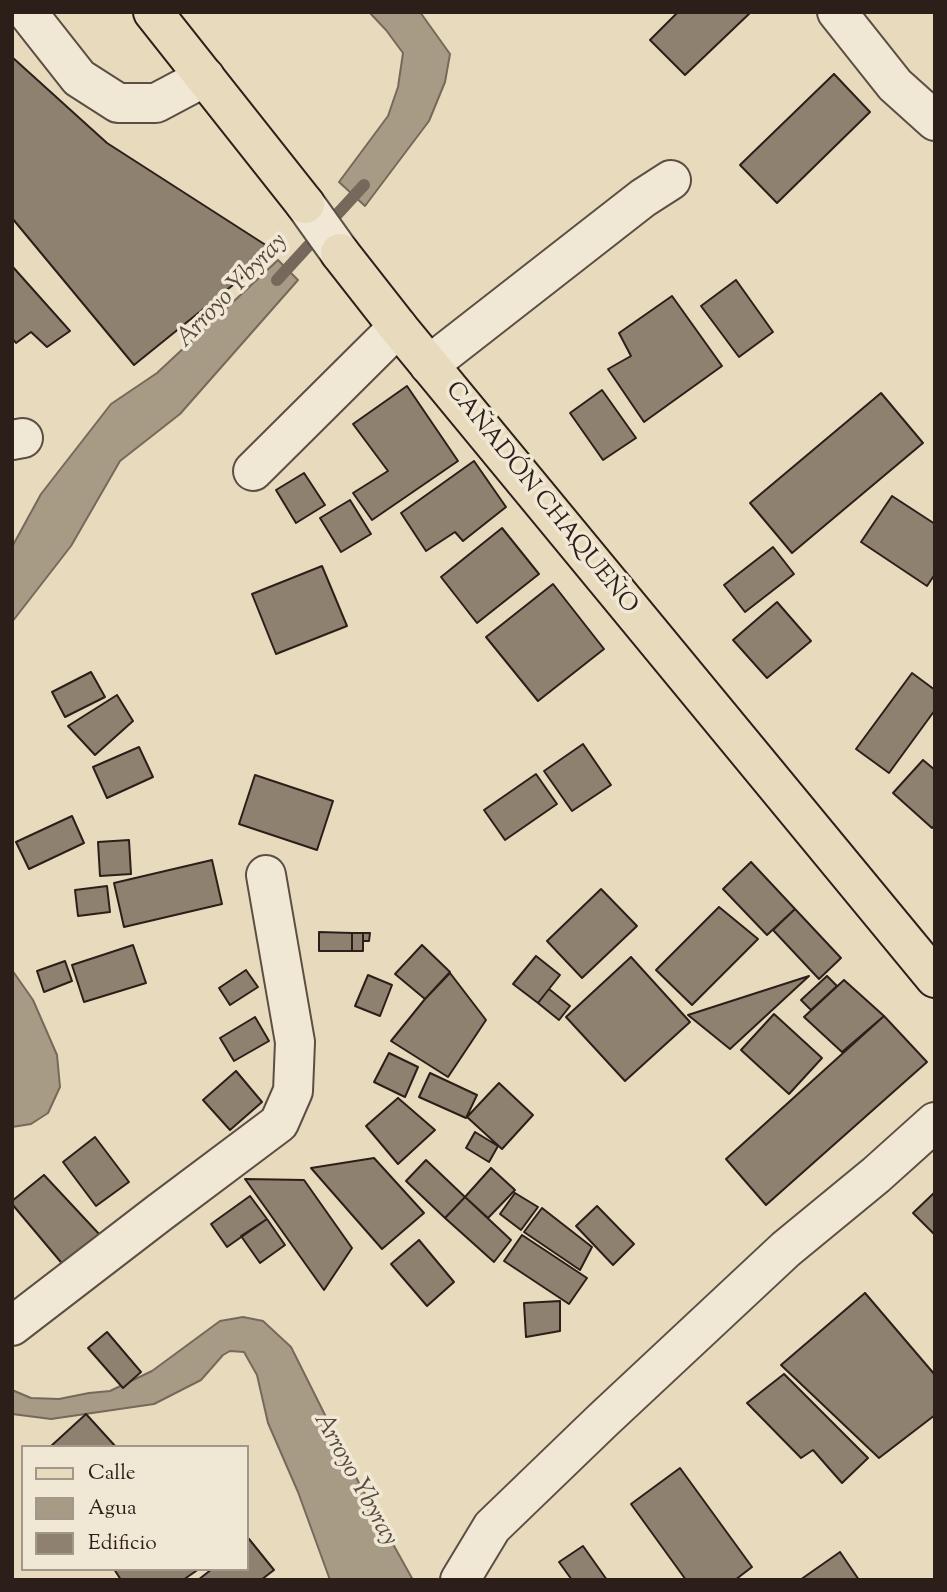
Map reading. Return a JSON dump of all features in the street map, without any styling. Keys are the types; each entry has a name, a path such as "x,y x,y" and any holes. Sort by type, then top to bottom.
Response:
{"main road":[{"name":"CAÑADÓN CHAQUEÑO","path":"153,12 305,204"},
{"name":"CAÑADÓN CHAQUEÑO","path":"340,253 429,365 935,978"}],"street":[{"path":"27,12 79,78 118,103 156,103 205,77"},
{"path":"837,12 895,85 935,121"},
{"path":"429,365 643,198 671,180"},
{"name":"CAÑADÓN CHAQUEÑO","path":"305,204 340,253"},
{"path":"253,471 398,327"},
{"path":"12,1326 279,1123 293,1091 295,1042 266,875"},
{"path":"460,1580 492,1527 786,1250 935,1122"}],"water":[{"path":"369,12 420,12 450,54 445,82 429,121 365,206 339,182 388,116 398,87 403,53"},
{"path":"278,260 298,280 180,414 120,461 71,546 12,622 12,547 41,494 111,404 157,373"},
{"path":"12,970 33,1000 57,1055 60,1087 48,1113 31,1124 12,1127"},
{"path":"243,1317 263,1321 291,1347 359,1483 413,1580 330,1580 298,1492 268,1423 257,1375 244,1352 230,1351 223,1355 201,1380 154,1404 51,1419 12,1414 12,1390 31,1398 59,1399 110,1391 152,1371 220,1321"}],"building":[{"path":"678,12 751,12 685,75 650,40"},
{"path":"12,57 107,143 275,251 134,365 12,218"},
{"path":"834,74 870,112 777,203 740,165"},
{"path":"12,266 70,331 47,347 31,332 16,343 12,338"},
{"path":"736,280 773,332 739,357 701,306"},
{"path":"672,296 722,366 644,422 608,369 631,356 619,333"},
{"path":"407,386 458,461 372,520 353,493 388,471 353,424"},
{"path":"602,390 636,438 603,460 570,413"},
{"path":"881,393 923,443 792,553 750,503"},
{"path":"474,461 506,507 463,541 455,532 426,551 401,513"},
{"path":"304,473 325,505 296,523 276,490"},
{"path":"892,496 935,524 935,574 927,586 861,542"},
{"path":"350,500 371,534 341,552 320,518"},
{"path":"502,528 539,574 477,623 441,577"},
{"path":"773,547 794,574 745,612 724,585"},
{"path":"322,566 347,626 276,654 252,594"},
{"path":"553,584 604,649 538,701 486,637"},
{"path":"777,602 811,641 767,678 733,640"},
{"path":"91,672 105,697 65,717 52,692"},
{"path":"912,673 935,690 935,710 889,773 856,749"},
{"path":"117,695 133,721 95,755 68,726"},
{"path":"583,744 611,785 572,811 544,771"},
{"path":"139,747 153,777 107,798 93,767"},
{"path":"923,760 935,770 935,825 932,828 893,793"},
{"path":"536,774 557,804 505,840 484,810"},
{"path":"255,775 333,801 317,850 239,824"},
{"path":"72,816 84,843 29,869 16,842"},
{"path":"129,840 131,874 100,876 98,842"},
{"path":"212,860 222,904 124,927 114,883"},
{"path":"751,862 795,909 767,935 723,889"},
{"path":"107,886 110,912 78,916 75,890"},
{"path":"601,889 637,926 582,978 547,941"},
{"path":"719,907 758,939 692,1005 656,970"},
{"path":"795,909 841,958 819,979 773,930"},
{"path":"319,932 352,933 352,951 319,951"},
{"path":"352,933 363,933 363,951 352,951"},
{"path":"363,933 370,933 369,941 363,941"},
{"path":"133,945 146,983 84,1002 72,965"},
{"path":"422,945 450,972 425,999 395,974"},
{"path":"536,956 560,975 538,1003 513,984"},
{"path":"631,957 690,1022 625,1081 566,1017"},
{"path":"65,961 72,981 44,992 37,971"},
{"path":"246,970 258,987 230,1005 219,988"},
{"path":"450,973 486,1020 448,1077 391,1041"},
{"path":"368,975 392,985 380,1016 355,1006"},
{"path":"809,976 730,1049 688,1015"},
{"path":"827,976 837,986 811,1010 801,1000"},
{"path":"844,980 884,1016 842,1052 804,1017"},
{"path":"549,989 570,1006 559,1020 538,1003"},
{"path":"774,1014 822,1058 789,1094 741,1050"},
{"path":"884,1016 927,1062 766,1205 726,1159"},
{"path":"255,1017 269,1041 234,1061 220,1038"},
{"path":"389,1053 418,1067 405,1097 374,1082"},
{"path":"236,1071 262,1102 230,1130 203,1100"},
{"path":"430,1073 477,1095 466,1118 419,1097"},
{"path":"499,1083 533,1115 502,1149 467,1117"},
{"path":"398,1098 435,1130 398,1164 366,1126"},
{"path":"475,1132 498,1146 489,1162 466,1148"},
{"path":"95,1137 129,1182 96,1206 63,1162"},
{"path":"374,1158 424,1213 382,1249 311,1168"},
{"path":"426,1160 465,1197 445,1218 406,1181"},
{"path":"491,1168 515,1190 488,1218 465,1197"},
{"path":"44,1175 100,1235 65,1267 12,1204 12,1201"},
{"path":"245,1179 304,1180 352,1248 324,1290"},
{"path":"935,1192 935,1235 913,1213"},
{"path":"515,1193 538,1207 521,1230 500,1214"},
{"path":"250,1196 267,1219 227,1247 211,1224"},
{"path":"465,1197 511,1240 494,1262 445,1218"},
{"path":"597,1206 634,1244 613,1265 576,1226"},
{"path":"542,1208 592,1247 580,1270 524,1232"},
{"path":"267,1219 285,1245 260,1263 241,1236"},
{"path":"522,1235 587,1278 569,1304 504,1261"},
{"path":"419,1240 454,1282 427,1306 391,1264"},
{"path":"865,1293 935,1375 935,1415 879,1458 781,1365"},
{"path":"560,1301 560,1331 526,1337 524,1303"},
{"path":"107,1332 141,1372 123,1388 88,1348"},
{"path":"784,1374 868,1458 842,1483 813,1450 801,1458 747,1403"},
{"path":"86,1414 114,1445 52,1445"},
{"path":"680,1468 752,1567 735,1580 686,1580 631,1504"},
{"path":"248,1540 274,1570 261,1580 198,1580 209,1571 248,1571"},
{"path":"583,1546 607,1580 572,1580 559,1562"},
{"path":"840,1552 859,1580 800,1580"},
{"path":"115,1571 196,1571 183,1580 121,1580"}],"waterway":[{"name":"Arroyo Ybyray","path":"277,280 364,185"}]}
